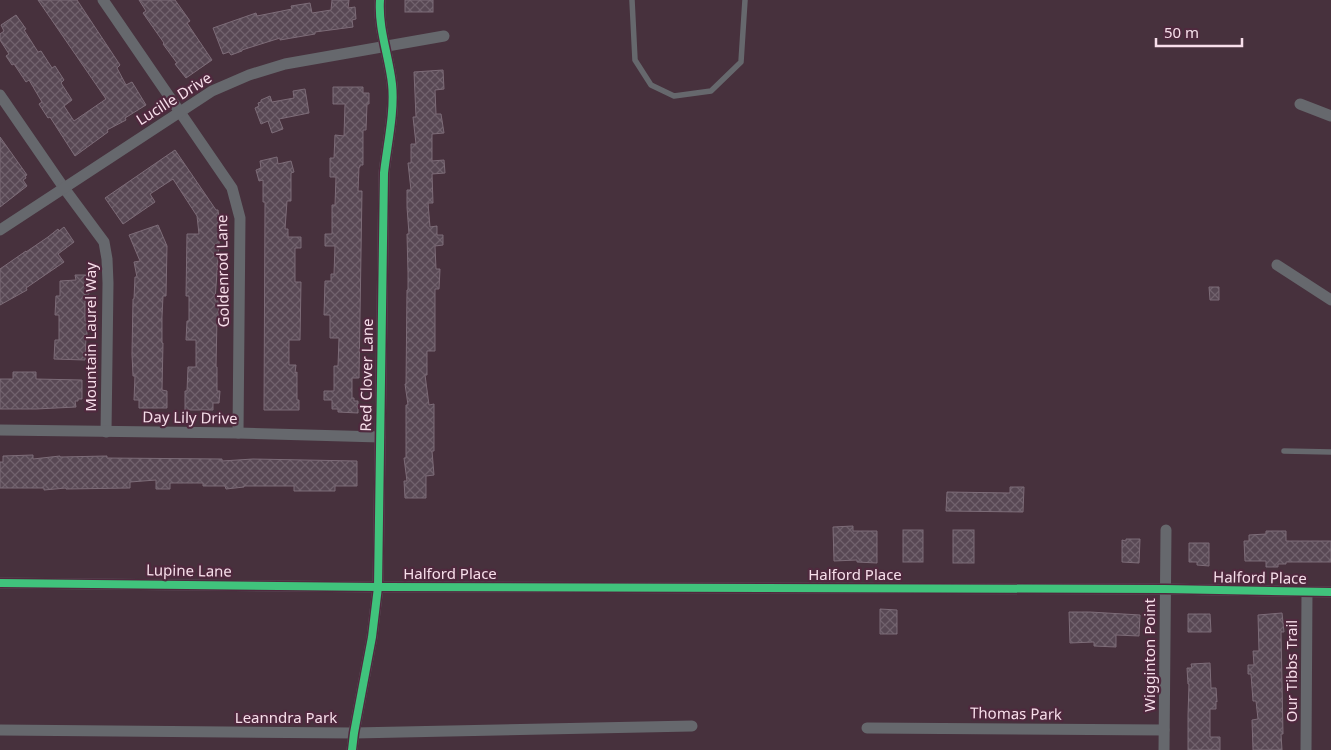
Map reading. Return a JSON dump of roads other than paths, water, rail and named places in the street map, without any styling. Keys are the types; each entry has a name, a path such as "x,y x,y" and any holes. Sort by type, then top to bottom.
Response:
{"street":[{"name":"Goldenrod Lane","path":"103,0 232,188 240,218 238,433"},
{"name":"Red Clover Lane","path":"352,750 372,637 378,587 384,173 392,111 392,85 384,47 379,11 380,0"},
{"name":"Lucille Drive","path":"0,230 212,91 249,75 285,64 444,36"},
{"name":"Mountain Laurel Way","path":"0,95 104,242 108,283 106,432"},
{"path":"1300,104 1331,116"},
{"path":"1277,265 1331,300"},
{"name":"Day Lily Drive","path":"0,430 380,437"},
{"name":"Wigginton Point","path":"1164,750 1166,530"},
{"name":"Lupine Lane","path":"0,583 378,587"},
{"name":"Halford Place","path":"378,587 1165,589 1331,592"},
{"name":"Our Tibbs Trail","path":"1306,750 1307,592"},
{"name":"Leanndra Park","path":"0,730 354,733 692,726"},
{"name":"Thomas Park","path":"867,728 1164,730"}],"lane":[{"path":"632,0 635,60 651,85 674,96 711,91 741,62 745,0"},
{"path":"1284,451 1331,452"}]}
